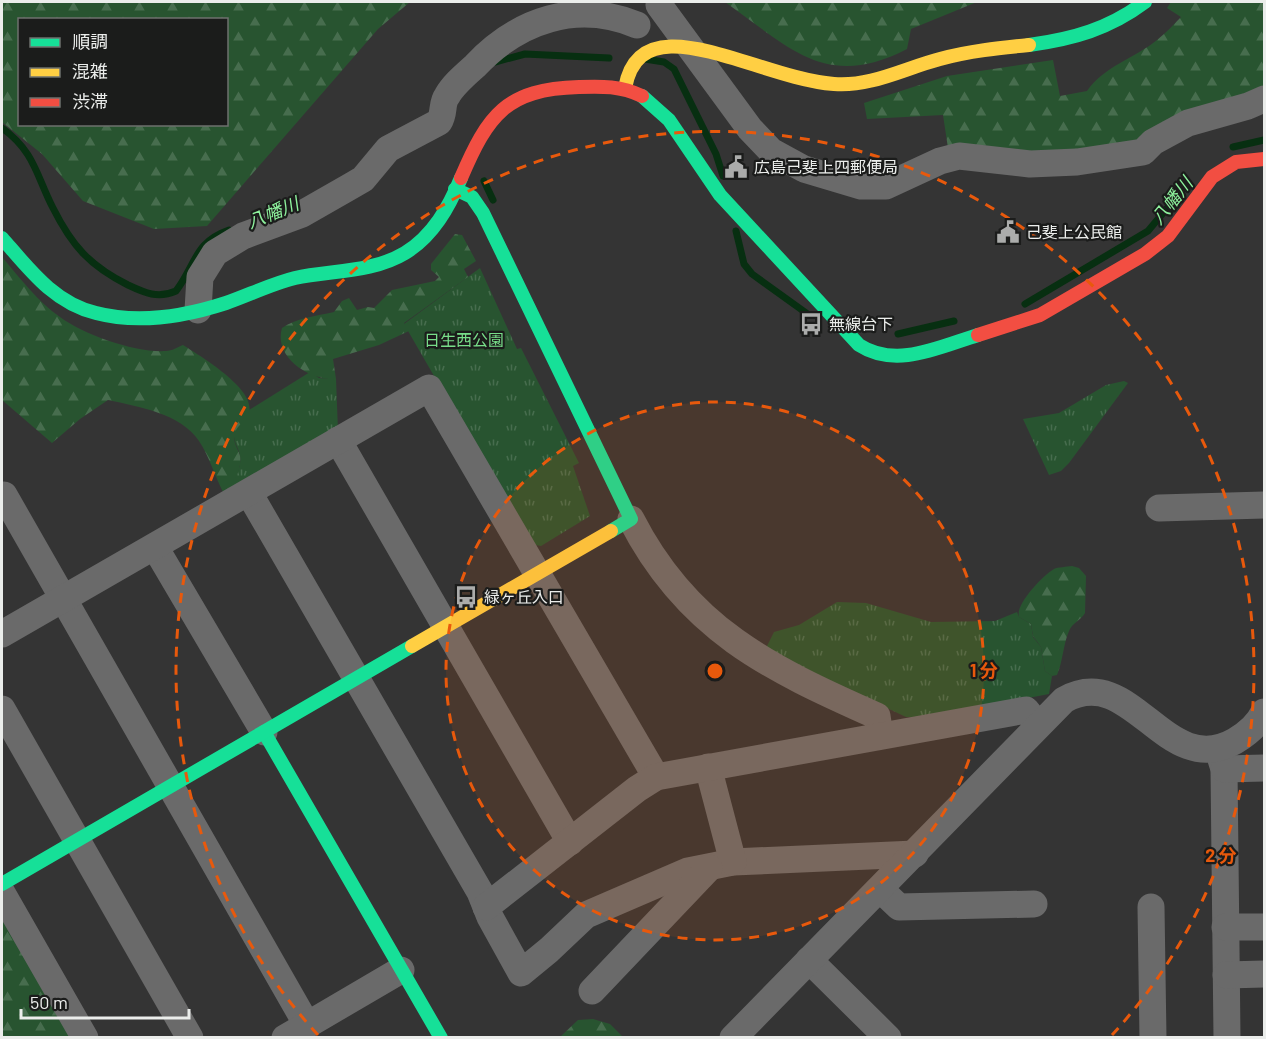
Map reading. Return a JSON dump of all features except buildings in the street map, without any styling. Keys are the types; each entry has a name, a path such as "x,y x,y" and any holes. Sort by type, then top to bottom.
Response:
{"street":[{"path":"765,52 784,65 814,80 836,84 859,83 954,55 1042,44 1076,36 1116,20 1145,2"},
{"path":"625,88 632,38 644,15 668,3 750,129 771,151 804,169 861,186 886,186 940,161 959,156 1030,164 1077,162 1143,152 1153,142 1188,123 1248,106 1264,99"},
{"path":"198,310 200,277 215,253 243,236 302,214 363,179 388,149 430,129 439,122 444,105 497,44 534,19 564,11 605,10 619,14 632,38"},
{"path":"2,238 48,287 74,306 107,315 140,318 198,310 295,278 361,269 402,255 419,243 435,224 455,189 486,124 499,109 510,102 544,90 563,87 625,88 640,95 661,111 721,196 859,345 870,352 901,357 916,355 999,329 1040,315 1066,302 1168,236 1212,177 1220,170 1247,159 1264,159"},
{"path":"455,189 472,197 483,213 631,519 664,573 688,603 718,631 754,655 876,716 880,736"},
{"path":"2,634 429,388 656,777"},
{"path":"338,440 570,842"},
{"path":"249,493 480,892 521,973 549,951 586,915 688,871 723,863 915,854"},
{"path":"4,495 169,787 296,1031 401,970"},
{"path":"1159,508 1264,505"},
{"path":"2,884 631,519"},
{"path":"155,547 441,1038"},
{"path":"733,1038 915,854 1038,725 1072,696 1098,692 1115,697 1189,747 1208,752 1221,759 1264,768"},
{"path":"2,709 190,1038"},
{"path":"486,907 637,789 656,777 1026,710 1038,725"},
{"path":"1227,1038 1221,759 1264,712"},
{"path":"708,767 723,863"},
{"path":"592,991 723,863"},
{"path":"880,889 899,908 1034,904"},
{"path":"2,893 85,1038"},
{"path":"1151,907 1153,1038"},
{"path":"1225,927 1264,927"},
{"path":"809,960 888,1038"},
{"path":"1226,975 1264,974"}],"green space":[{"path":"2,2 410,2 378,29 207,226 154,229 83,201 42,154 2,122"},
{"path":"725,2 977,2 911,29 907,49 879,61 853,66 831,64 810,58 789,48"},
{"path":"1171,2 1264,2 1264,91 1127,146 1020,155 948,148 943,115 867,119 864,103 947,76 1053,60 1060,96 1087,91 1102,75 1157,40 1181,17 1167,8"},
{"path":"455,234 462,235 476,261 464,269 468,277 404,323 409,331 379,345 333,359 336,379 326,379 306,372 289,358 283,349 282,328 300,320 334,312 342,301 349,298 357,310 374,308 392,290 435,281 439,277 431,270 431,264"},
{"path":"2,257 37,297 70,324 111,342 140,349 168,351 183,345 237,385 245,395 249,406 246,419 234,434 240,456 240,466 227,489 223,492 203,447 191,431 158,413 108,400 80,419 52,443 2,400"},
{"name":"日生西公園","path":"480,268 517,349 521,348 579,463 573,466 590,516 541,546 531,544 404,324"},
{"path":"310,372 319,378 336,379 338,431 226,490 240,466 234,433 249,410"},
{"path":"1124,381 1128,383 1069,463 1061,471 1049,475 1023,419 1059,413 1106,385"},
{"path":"1072,566 1079,568 1086,576 1085,613 1070,628 1057,675 1052,676 1045,671 1041,647 1033,636 1031,624 1019,617 1019,612 1025,598 1049,573 1056,568"},
{"path":"837,602 866,603 931,622 995,621 1017,612 1019,617 1031,624 1033,637 1041,647 1045,671 1052,676 1049,694 927,717 906,717 765,650 774,632 799,625"},
{"path":"2,919 70,1037 2,1037"},
{"path":"593,1019 610,1024 623,1037 560,1037 578,1020"}],"waterway":[{"name":"八幡川","path":"495,62 525,54 609,58"},
{"name":"八幡川","path":"645,59 664,62 674,69 716,154 723,176"},
{"name":"八幡川","path":"2,128 22,146 28,155 53,208 67,233 83,254 103,270 134,288 157,295 176,291 202,248 217,235 229,230"},
{"name":"八幡川","path":"1233,147 1264,140"},
{"path":"484,181 493,200"},
{"name":"八幡川","path":"1025,304 1148,231 1184,188"},
{"name":"八幡川","path":"736,231 744,264 752,274 809,315"},
{"name":"八幡川","path":"898,334 954,321"}],"traffic: fast":[{"path":"1029,45 1061,40 1104,26 1145,2"},
{"path":"642,96 669,120 720,195 859,345 873,352 903,356 933,350 978,335"},
{"path":"2,238 43,283 67,301 81,308 128,318 178,315 211,308 295,278 365,268 405,253 424,238 439,220 461,178"},
{"path":"455,189 472,197 483,213 631,519 611,531"},
{"path":"2,884 412,646"},
{"path":"264,732 441,1038"}],"traffic: slow":[{"path":"625,88 635,62 653,49 677,46 706,51 803,79 848,84 875,80 951,56 1029,45"},
{"path":"412,646 611,531"}],"traffic: jam":[{"path":"461,178 491,122 517,100 534,93 554,89 587,87 619,88 642,96"},
{"path":"978,335 1040,315 1145,254 1168,236 1212,177 1236,162 1264,159"}],"place":[{"name":"広島己斐上四郵便局","path":"736,167"},
{"name":"己斐上公民館","path":"1008,232"},
{"name":"無線台下","path":"811,324"},
{"name":"緑ヶ丘入口","path":"466,597"}]}
